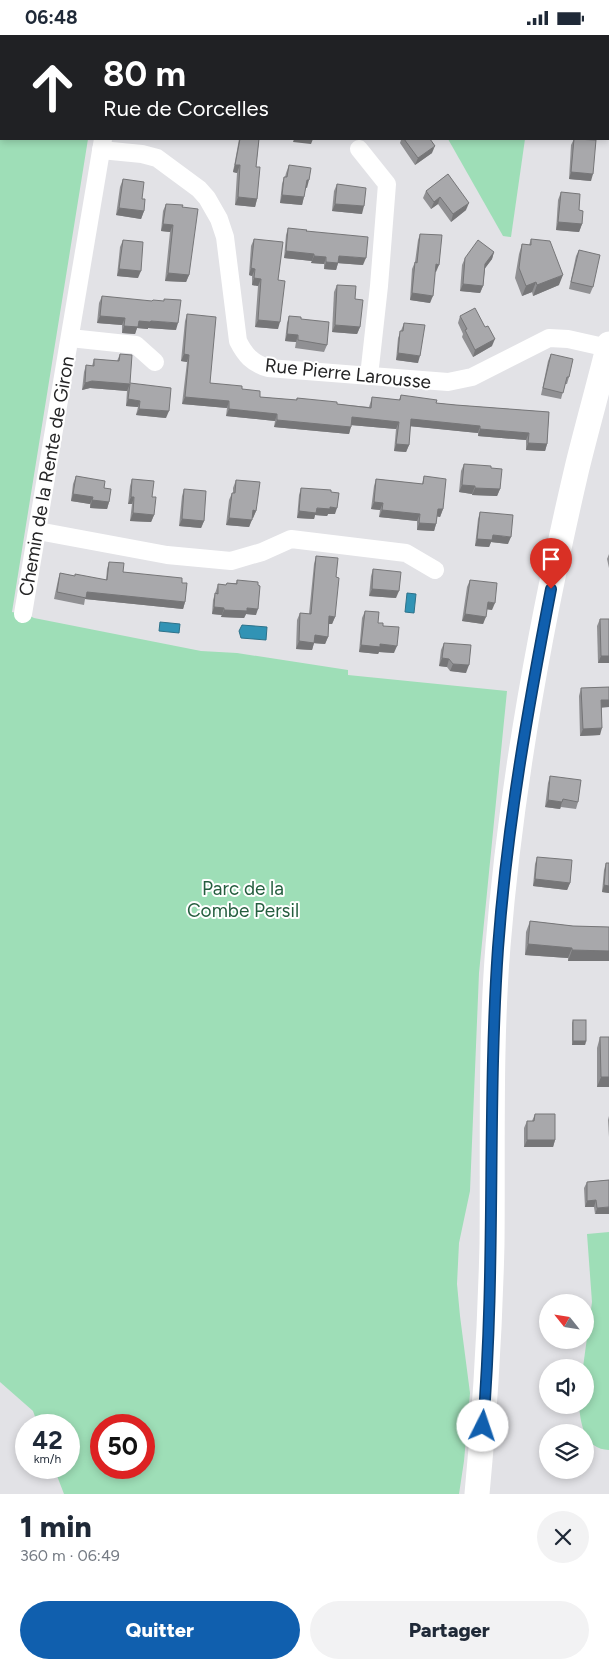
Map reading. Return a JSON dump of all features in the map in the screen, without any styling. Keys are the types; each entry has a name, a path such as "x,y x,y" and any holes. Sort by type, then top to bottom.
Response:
{"main road":[{"path":"476,1494 485,1410 492,1247 495,996 499,937 516,778 553,579 577,468 608,346"}],"street":[{"name":"Chemin de la Rente de Giron","path":"23,614 102,144"},
{"name":"Rue Pierre Larousse","path":"102,144 157,158 199,189 212,205 219,219 224,237 236,335 243,351 252,361 268,368 448,382 463,380 549,338 568,339 608,346"},
{"path":"359,149 387,184 379,286 369,376"},
{"name":"Chemin de la Rente de Giron","path":"70,338 136,345 156,361"},
{"path":"38,531 168,555 231,561 262,552 291,539 406,553 435,569"}],"green space":[{"name":"Parc de la Combe Persil","path":"0,140 88,140 12,612 201,651 237,653 348,670 348,675 507,691 479,973 470,1191 459,1243 457,1284 470,1393 459,1494 64,1494 58,1479 80,1479 80,1414 34,1414 0,1382"},
{"path":"449,140 525,140 511,237 503,236"},
{"path":"609,1232 609,1450 594,1446 594,1424 582,1424 580,1414 594,1414 594,1359 584,1359 585,1349 594,1349 594,1294 591,1294 587,1234"}],"water":[{"path":"407,593 416,594 414,613 405,612"},
{"path":"160,622 180,624 179,633 159,631"},
{"path":"242,625 267,627 266,640 241,638 239,631"}],"building":[{"path":"240,140 259,140 256,167 260,167 257,199 238,197 240,165 235,165"},
{"path":"405,140 431,140 435,146 418,158"},
{"path":"574,140 596,140 593,174 571,172"},
{"path":"289,165 311,168 304,197 282,195 284,177 287,177"},
{"path":"448,174 469,203 453,214 440,197 434,202 426,191"},
{"path":"123,179 144,182 142,199 145,199 144,211 119,208"},
{"path":"337,184 366,188 364,206 335,204"},
{"path":"561,192 580,194 579,210 583,211 582,224 558,222"},
{"path":"166,204 183,205 182,207 198,209 189,275 168,273 173,225 163,224"},
{"path":"288,228 368,237 366,258 339,256 338,263 326,262 326,257 286,251"},
{"path":"420,234 442,235 439,265 436,264 433,296 412,293"},
{"path":"254,239 283,242 278,280 285,281 280,322 258,320 261,279 254,278 255,269 251,268"},
{"path":"531,239 550,241 563,275 537,285 536,282 526,286 519,268 522,244 531,245"},
{"path":"123,240 143,242 141,271 119,269"},
{"path":"478,240 494,252 485,264 483,286 463,284 465,258"},
{"path":"579,250 600,255 593,287 571,282"},
{"path":"337,285 356,286 355,299 363,300 360,327 335,325"},
{"path":"102,296 152,301 164,301 164,299 181,300 178,323 139,321 138,327 124,326 125,318 100,316"},
{"path":"475,308 485,327 488,326 495,339 475,350 460,316"},
{"path":"187,314 216,317 210,383 242,386 242,389 260,391 260,397 297,400 297,398 371,408 372,397 400,400 401,395 437,400 436,403 549,412 547,444 528,443 529,433 480,429 480,426 411,419 409,445 396,444 399,422 352,417 351,427 277,420 277,414 229,409 229,401 185,397 189,355 184,354"},
{"path":"289,316 329,322 327,345 298,340 298,335 287,334"},
{"path":"404,323 425,325 420,356 398,353 400,331 403,331"},
{"path":"120,354 132,355 130,383 171,388 169,411 139,409 140,401 128,399 130,384 92,381 85,383 86,365 94,366 94,359 119,361"},
{"path":"551,354 573,359 563,393 543,388"},
{"path":"464,464 491,466 491,468 502,469 500,489 475,488 475,486 462,485"},
{"path":"76,476 105,481 104,488 111,489 109,502 92,500 93,497 73,494"},
{"path":"424,476 446,479 443,509 438,509 436,524 419,523 420,514 382,510 383,503 374,502 376,479 423,484"},
{"path":"132,479 154,481 152,497 156,497 154,515 133,513 134,497 131,497"},
{"path":"236,480 260,482 256,511 253,510 252,520 229,518 232,493 235,493"},
{"path":"301,488 331,490 331,492 339,493 337,508 317,508 316,513 299,511"},
{"path":"184,489 206,491 204,521 182,519"},
{"path":"480,512 513,515 511,537 493,535 492,540 477,539"},
{"path":"316,556 338,558 336,577 339,578 335,617 329,616 328,637 315,635 314,643 299,641 300,613 311,614"},
{"path":"109,562 124,563 123,572 182,578 182,583 187,583 185,602 87,592 86,598 57,592 60,573 107,580"},
{"path":"373,569 401,572 399,591 372,589"},
{"path":"237,580 258,582 260,586 258,609 247,608 247,611 224,610 224,608 214,607 215,593 218,594 218,584 237,584"},
{"path":"470,580 497,583 495,603 488,602 486,617 465,614"},
{"path":"365,611 379,612 378,623 383,623 383,626 399,627 397,646 380,644 380,647 361,645"},
{"path":"600,619 609,619 609,656 601,656"},
{"path":"444,643 471,645 469,665 453,664 449,659 442,658"},
{"path":"609,687 609,700 601,700 602,728 583,729 581,688"},
{"path":"550,776 581,780 578,802 563,799 562,802 548,800"},
{"path":"537,857 572,860 570,883 535,879"},
{"path":"606,863 609,863 609,886 604,885"},
{"path":"530,921 573,926 609,927 609,951 572,950 572,948 528,944"},
{"path":"573,1020 586,1020 586,1041 573,1041"},
{"path":"600,1037 609,1037 609,1077 601,1077"},
{"path":"535,1114 555,1114 555,1140 527,1140 527,1121 534,1121"},
{"path":"609,1180 609,1207 597,1208 596,1200 587,1201 587,1182"}],"route":[{"path":"483,1426 492,1247 495,996 498,947 516,778 551,589"}]}
